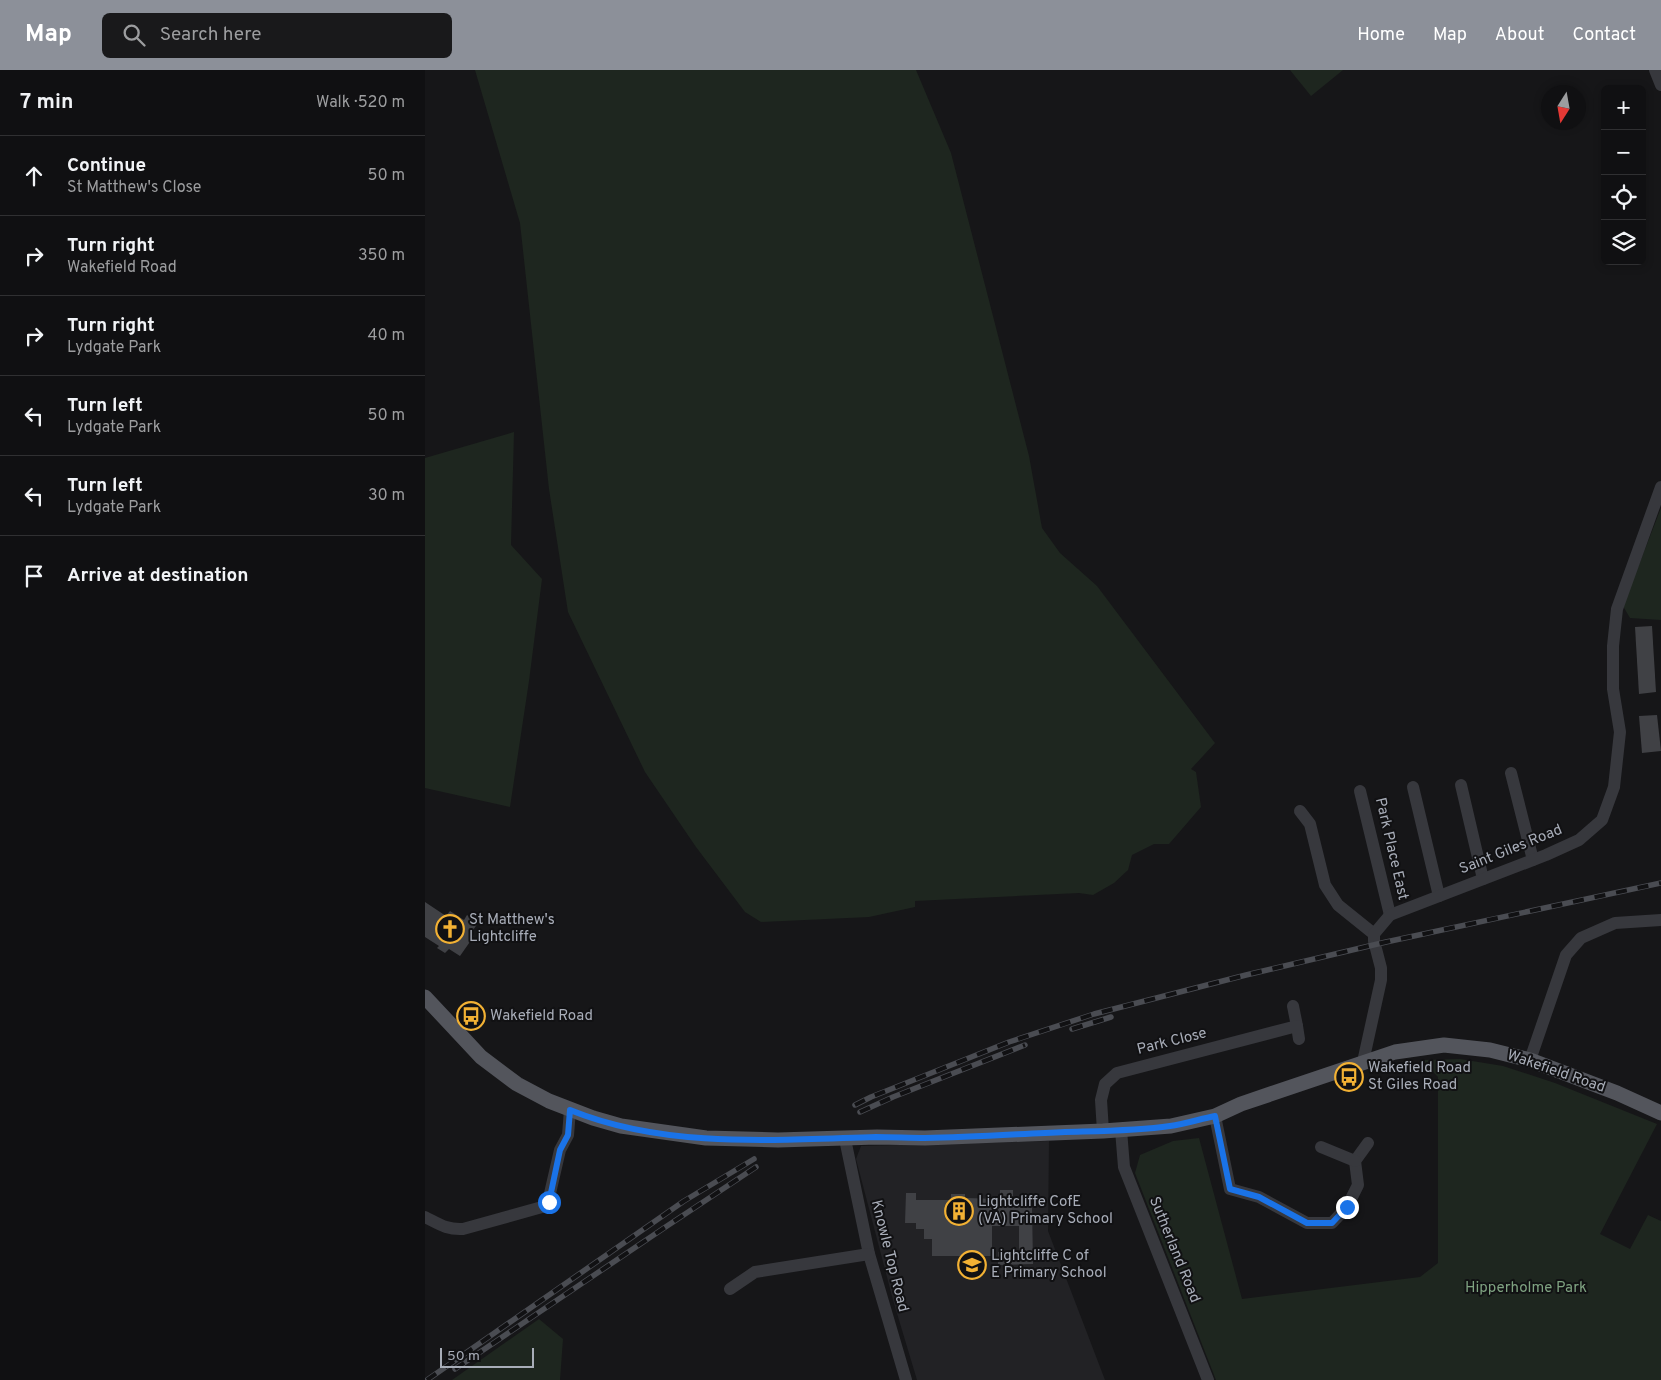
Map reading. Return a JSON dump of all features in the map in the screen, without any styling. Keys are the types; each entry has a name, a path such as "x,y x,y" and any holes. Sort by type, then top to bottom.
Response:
{"main road":[{"name":"Wakefield Road","path":"425,997 481,1057 517,1084 549,1101 593,1118 621,1126 706,1138 778,1140 877,1137 925,1138 1103,1131 1171,1126 1215,1116 1241,1104 1395,1052 1444,1045 1490,1050 1530,1060 1617,1093 1661,1113"}],"street":[{"path":"1655,70 1661,85"},
{"name":"Saint Giles Road","path":"1389,915 1533,860 1579,840 1602,820 1614,786 1620,732 1613,689 1613,646 1617,609 1661,487"},
{"path":"1511,773 1533,860"},
{"path":"1461,784 1483,879"},
{"path":"1413,787 1439,896"},
{"name":"Park Place East","path":"1360,791 1389,915"},
{"path":"1300,811 1310,824 1325,885 1338,905 1374,934"},
{"path":"1363,1062 1381,980 1381,968 1374,934 1389,915"},
{"path":"1530,1060 1566,954 1581,938 1615,923 1661,920"},
{"name":"Park Close","path":"1103,1131 1101,1100 1105,1084 1117,1073 1298,1033 1293,1006"},
{"path":"425,1217 452,1230 542,1207 549,1202 560,1150 568,1135 570,1110"},
{"path":"1215,1116 1230,1189 1259,1197 1307,1223 1332,1223 1347,1207 1358,1185 1355,1161 1368,1143"},
{"name":"Sutherland Road","path":"1121,1130 1124,1166 1208,1380"},
{"name":"Knowle Top Road","path":"845,1139 869,1254 906,1380"},
{"path":"1321,1147 1355,1161"},
{"path":"730,1290 755,1272 869,1254"}],"shaded area":[{"name":"Lightcliffe C of E Primary School","path":"1049,1141 1048,1231 1105,1380 917,1380 893,1300 856,1159 861,1146"}],"green space":[{"path":"475,70 916,70 951,153 1029,456 1042,528 1060,553 1097,586 1215,743 1191,769 1196,772 1201,807 1169,844 1154,844 1132,855 1128,870 1114,883 1093,895 1079,893 915,901 915,907 869,917 761,922 745,912 696,847 645,772 568,612 549,489 520,223"},
{"path":"1290,70 1343,70 1311,96"},
{"path":"514,432 511,545 542,579 510,807 425,788 425,458"},
{"path":"1661,508 1661,620 1630,618 1623,606"},
{"name":"Hipperholme Park","path":"1460,1059 1503,1066 1555,1083 1657,1124 1600,1234 1630,1249 1648,1215 1661,1221 1661,1380 1216,1380 1135,1173 1140,1155 1173,1141 1199,1138 1242,1299 1420,1277 1438,1263 1438,1077 1422,1060"},
{"path":"539,1319 563,1339 560,1380 452,1380"}],"building":[{"path":"1652,626 1656,692 1639,694 1635,627"},
{"path":"1657,715 1661,751 1642,753 1639,716"},
{"name":"St Matthew's Lightcliffe","path":"425,902 446,916 450,911 464,920 467,915 478,923 471,933 474,936 460,956 449,949 445,953 437,948 439,946 425,937"},
{"name":"Lightcliffe CofE (VA) Primary School","path":"1000,1190 1013,1190 1013,1206 1032,1206 1033,1264 998,1265 998,1252 1019,1251 1019,1226 992,1226 992,1256 932,1256 932,1239 924,1239 924,1229 916,1229 916,1223 905,1223 906,1193 916,1193 916,1200 951,1200 951,1194 965,1194 965,1198 1000,1199"}],"railway":[{"path":"855,1105 1009,1042 1094,1014 1386,942 1661,883"},
{"path":"1072,1029 1111,1017"},
{"path":"860,1112 1025,1045"},
{"path":"427,1380 684,1201 754,1159"},
{"path":"455,1369 756,1167"}],"place":[{"name":"St Matthew's Lightcliffe","path":"450,929"},
{"name":"Wakefield Road","path":"471,1016"},
{"name":"Wakefield Road St Giles Road","path":"1349,1077"},
{"name":"Lightcliffe CofE (VA) Primary School","path":"959,1211"},
{"name":"Lightcliffe C of E Primary School","path":"972,1265"}],"route":[{"path":"549,1202 560,1150 568,1135 570,1110 621,1126 657,1132 706,1138 778,1140 877,1137 925,1138 1103,1131 1171,1126 1215,1116 1220,1148 1230,1189 1259,1197 1307,1223 1332,1223 1347,1207"}]}
